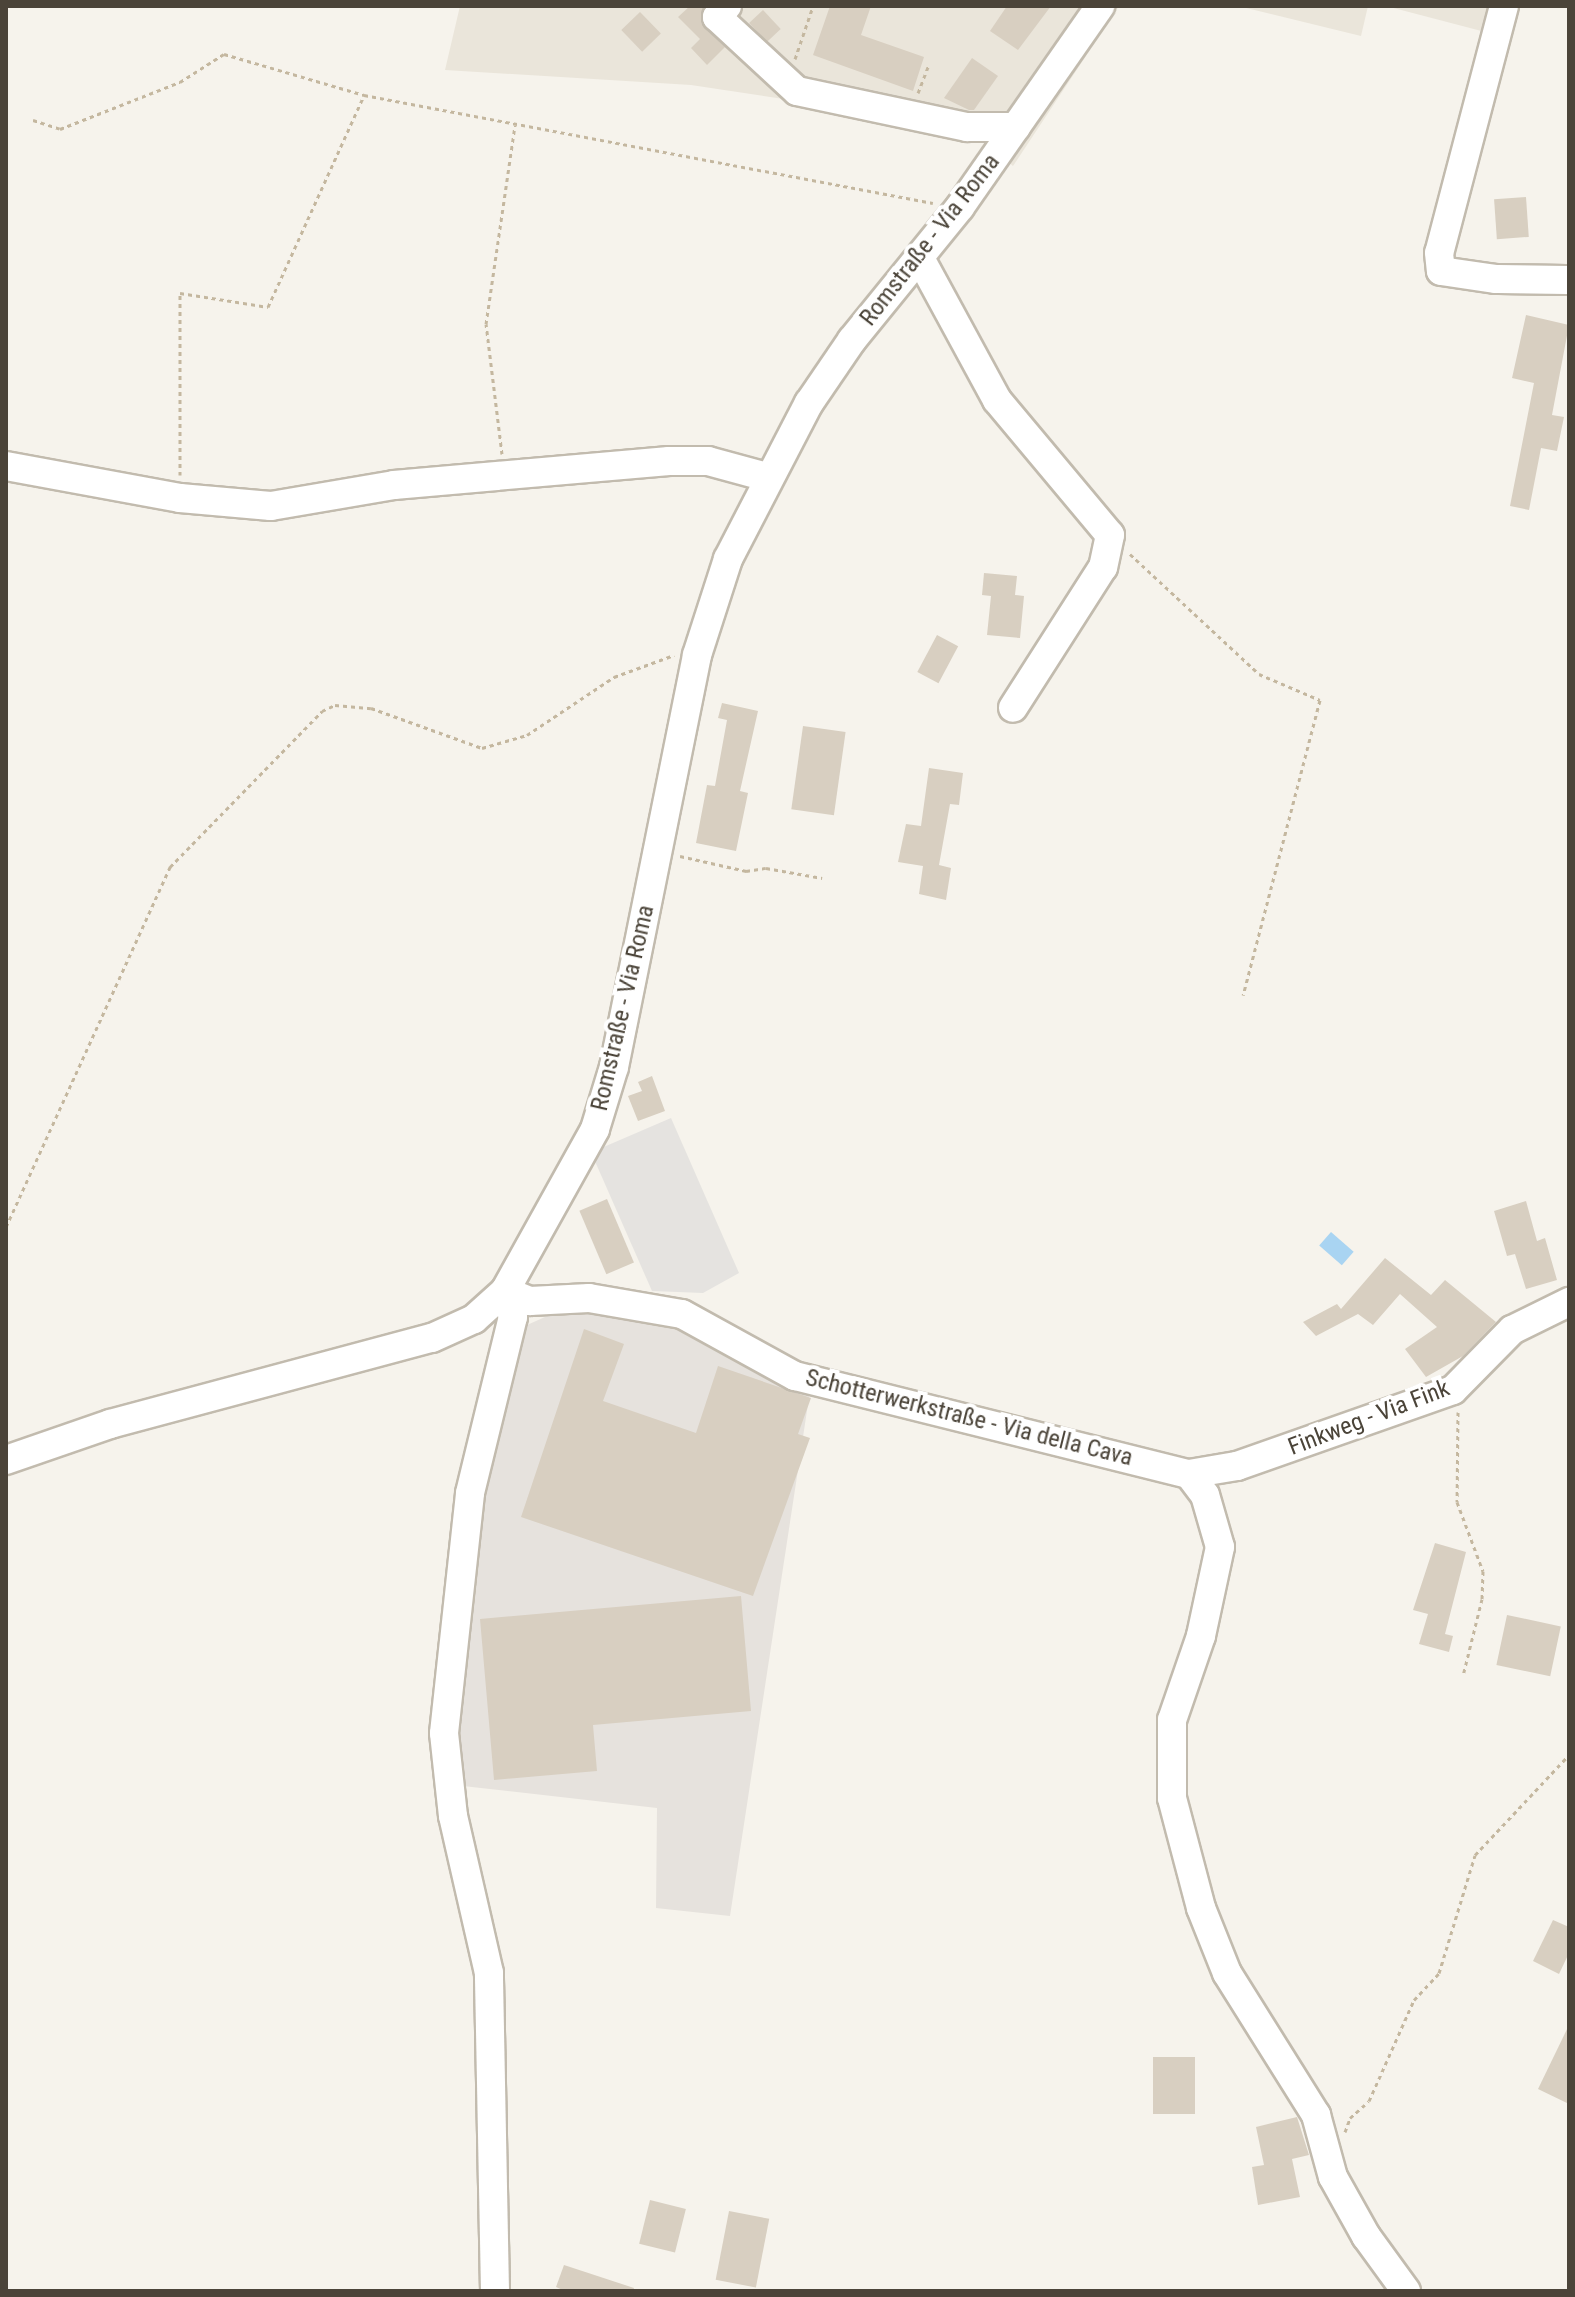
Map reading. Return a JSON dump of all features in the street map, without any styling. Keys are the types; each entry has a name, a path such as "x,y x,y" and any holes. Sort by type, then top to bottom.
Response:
{"street":[{"path":"727,6 717,17 797,91 967,127 1005,125"},
{"name":"Romstraße - Via Roma","path":"6,1460 110,1424 432,1338 474,1319 505,1291 595,1129 614,1067 697,655 728,559 767,477 852,340 921,260 1005,125 1100,6"},
{"path":"1504,6 1439,253 1441,271 1496,279 1569,280"},
{"path":"921,260 997,400 1110,535 1103,567 1013,708"},
{"path":"6,466 180,498 271,506 394,485 708,461 767,477"},
{"path":"495,2291 489,1973 453,1816 444,1733 470,1493 513,1317 505,1291"},
{"name":"Schotterwerkstraße - Via della Cava","path":"505,1291 530,1301 589,1298 682,1314 795,1376 1189,1474"},
{"name":"Finkweg - Via Fink","path":"1189,1474 1251,1461 1453,1390 1512,1330 1569,1302"},
{"path":"1189,1474 1205,1495 1220,1547 1201,1636 1172,1720 1172,1798 1201,1908 1227,1973 1316,2115 1337,2183 1406,2291"}],"path":[{"path":"787,84 813,6"},
{"path":"33,120 60,129 180,82 224,54 364,95 904,201 942,203 936,211"},
{"path":"909,115 929,64"},
{"path":"180,498 180,293 268,307 364,95"},
{"path":"505,476 486,324 515,125"},
{"path":"1110,535 1259,674 1320,700 1243,995"},
{"path":"6,1227 170,867 322,711 335,705 371,708 482,748 527,735 614,677 680,654 675,669"},
{"path":"657,851 746,871 766,868 822,878"},
{"path":"1453,1390 1461,1424 1457,1502 1483,1571 1482,1599 1463,1676"},
{"path":"1342,2142 1350,2118 1369,2101 1414,2000 1439,1973 1475,1855 1569,1755"}],"shaded area":[{"path":"460,6 1119,6 1013,166 967,127 691,85 445,70"},
{"path":"1238,6 1368,6 1361,36"},
{"path":"1386,6 1506,6 1489,33"},
{"path":"671,1118 739,1273 703,1293 652,1291 594,1159 599,1149"},
{"path":"572,1305 642,1315 686,1331 749,1367 810,1391 730,1916 656,1908 657,1808 454,1785 472,1505 518,1329"}],"water":[{"path":"1331,1232 1354,1252 1342,1265 1319,1246"}],"building":[{"path":"690,6 704,6 701,23 725,47 707,65 691,48 700,39 678,17"},
{"path":"830,6 871,6 861,35 924,57 913,91 813,55"},
{"path":"1007,6 1051,6 1018,50 990,31"},
{"path":"763,10 781,29 767,42 749,23"},
{"path":"640,12 661,34 642,52 621,30"},
{"path":"972,58 998,76 974,110 969,110 944,98"},
{"path":"1526,197 1529,237 1497,239 1494,199"},
{"path":"1526,315 1569,325 1552,415 1564,417 1557,451 1541,448 1529,510 1510,506 1534,383 1512,378"},
{"path":"984,573 1017,576 1015,595 1024,596 1020,638 987,635 991,596 982,595"},
{"path":"937,635 958,646 938,683 917,672"},
{"path":"722,703 758,711 740,791 748,793 736,851 696,843 707,785 715,786 727,720 718,718"},
{"path":"803,726 846,732 834,815 791,809"},
{"path":"929,768 963,773 959,805 950,804 939,865 951,868 946,900 919,894 923,866 898,862 906,824 921,826"},
{"path":"652,1076 665,1111 638,1121 628,1096 642,1091 638,1082"},
{"path":"607,1199 634,1263 606,1274 579,1211"},
{"path":"1526,1201 1537,1241 1545,1238 1557,1280 1526,1289 1515,1254 1507,1256 1494,1211"},
{"path":"1385,1258 1431,1295 1445,1280 1496,1322 1463,1356 1426,1377 1405,1349 1437,1327 1400,1294 1373,1325 1358,1314 1316,1336 1303,1322 1337,1304 1341,1309"},
{"path":"584,1329 624,1344 603,1401 696,1433 718,1366 811,1398 798,1434 810,1438 753,1596 521,1517"},
{"path":"1435,1543 1466,1552 1445,1634 1453,1636 1449,1652 1419,1644 1428,1614 1413,1610"},
{"path":"741,1596 751,1711 593,1725 597,1771 494,1780 480,1619"},
{"path":"1507,1615 1561,1626 1550,1676 1496,1665"},
{"path":"1553,1920 1569,1927 1569,1953 1559,1974 1533,1961"},
{"path":"1569,2025 1569,2104 1538,2089"},
{"path":"1153,2057 1195,2057 1195,2114 1153,2114"},
{"path":"1297,2117 1309,2155 1292,2159 1300,2197 1258,2205 1252,2167 1264,2165 1256,2127"},
{"path":"650,2200 686,2209 675,2253 639,2244"},
{"path":"729,2211 769,2219 756,2288 716,2280"},
{"path":"564,2265 634,2288 633,2291 565,2291 556,2287"}]}
